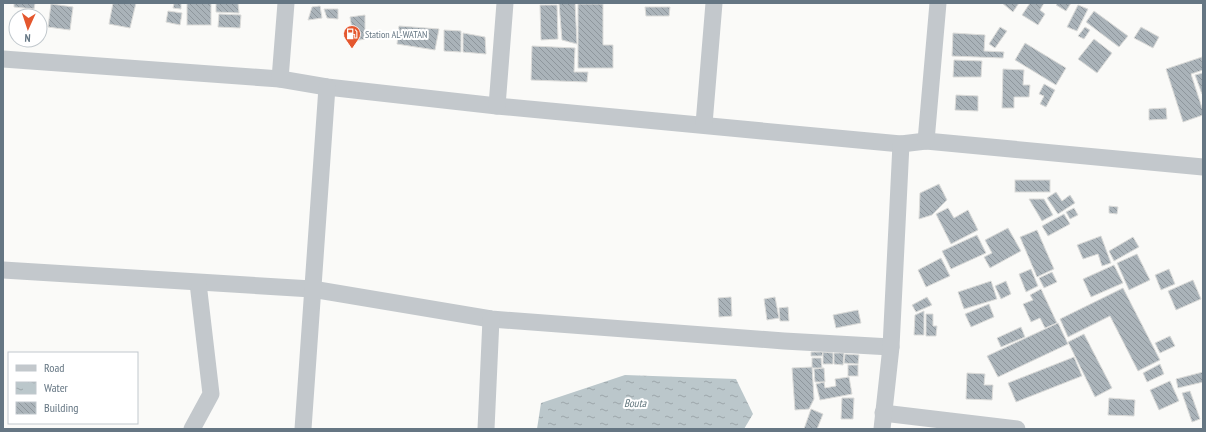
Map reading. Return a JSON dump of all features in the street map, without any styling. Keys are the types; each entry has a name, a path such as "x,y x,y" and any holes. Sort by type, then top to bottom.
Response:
{"street":[{"path":"280,79 286,3"},
{"path":"496,106 505,3"},
{"path":"704,124 714,3"},
{"path":"926,141 938,3"},
{"path":"3,59 280,79 327,87 496,106 704,124 901,144 926,141 1203,167"},
{"path":"303,429 327,87"},
{"path":"901,144 891,347 883,421 1017,429"},
{"path":"3,270 312,289 491,319 784,341 891,347"},
{"path":"192,429 211,394 198,283"},
{"path":"486,429 491,319"}],"water":[{"name":"Bouta","path":"625,375 736,379 753,414 744,429 537,429 541,403"}],"building":[{"path":"14,3 35,3 34,8 14,7"},
{"path":"113,3 136,3 130,28 109,24"},
{"path":"174,3 181,3 181,9 173,8"},
{"path":"187,3 211,3 211,25 187,25"},
{"path":"216,3 238,3 239,13 216,12"},
{"path":"559,3 575,3 577,44 562,40"},
{"path":"1002,3 1019,3 1013,12"},
{"path":"1030,3 1044,3 1040,10 1045,14 1038,25 1022,15"},
{"path":"1058,3 1071,3 1066,11 1056,5"},
{"path":"51,4 73,7 70,30 48,27"},
{"path":"578,4 603,4 603,45 613,45 613,68 578,68"},
{"path":"540,5 557,5 558,39 541,40"},
{"path":"1078,5 1088,9 1077,31 1067,27"},
{"path":"320,6 322,18 308,20 312,7"},
{"path":"645,7 670,7 669,16 646,16"},
{"path":"324,9 338,9 338,19 327,18"},
{"path":"168,11 182,13 180,25 166,22"},
{"path":"1094,11 1128,36 1119,47 1086,22"},
{"path":"219,14 241,15 240,28 218,27"},
{"path":"365,15 365,39 354,41 350,17"},
{"path":"399,26 439,29 435,50 397,44"},
{"path":"1000,27 1007,31 995,48 989,44"},
{"path":"1085,27 1090,30 1084,39 1078,36"},
{"path":"1141,27 1159,37 1153,48 1134,38"},
{"path":"444,30 461,31 461,52 444,51"},
{"path":"463,33 485,37 486,54 463,52"},
{"path":"953,33 985,35 984,51 1004,52 1003,58 952,56"},
{"path":"1094,39 1112,53 1097,73 1078,59"},
{"path":"1025,43 1066,68 1056,85 1015,60"},
{"path":"532,46 575,48 574,72 588,72 587,82 531,80"},
{"path":"1202,57 1203,70 1191,74 1203,115 1183,122 1166,69"},
{"path":"954,60 982,61 981,77 953,77"},
{"path":"1003,69 1024,70 1023,85 1030,85 1029,97 1014,97 1014,108 1002,108"},
{"path":"1203,73 1203,94 1202,94 1195,75"},
{"path":"1044,84 1055,90 1046,107 1040,104 1044,96 1039,94"},
{"path":"956,95 978,96 978,111 955,110"},
{"path":"1166,108 1167,119 1149,120 1149,109"},
{"path":"1015,180 1050,180 1050,192 1015,192"},
{"path":"939,184 947,200 932,215 919,219 920,193"},
{"path":"1056,192 1062,201 1070,195 1075,203 1058,214 1047,198"},
{"path":"1029,199 1044,199 1053,215 1042,221"},
{"path":"1109,206 1118,207 1117,214 1109,213"},
{"path":"948,208 954,218 968,210 978,230 951,244 936,214"},
{"path":"1074,208 1078,215 1070,219 1066,212"},
{"path":"1064,214 1070,224 1048,236 1042,226"},
{"path":"1008,228 1021,251 990,268 984,257 992,253 985,240"},
{"path":"1037,230 1054,269 1037,277 1020,237"},
{"path":"977,235 986,253 951,269 942,251"},
{"path":"1101,236 1111,263 1102,266 1098,254 1083,259 1077,245"},
{"path":"1133,237 1139,247 1114,261 1109,251"},
{"path":"1137,254 1150,280 1129,290 1117,263"},
{"path":"941,258 950,276 926,287 918,270"},
{"path":"1114,265 1123,283 1091,297 1083,279"},
{"path":"1031,269 1038,286 1026,292 1019,274"},
{"path":"1169,269 1175,284 1161,290 1155,275"},
{"path":"1052,272 1057,282 1044,288 1039,278"},
{"path":"1193,280 1201,299 1176,310 1168,291"},
{"path":"991,281 997,299 964,309 958,292"},
{"path":"1006,281 1011,294 1001,299 995,286"},
{"path":"1123,288 1160,360 1138,371 1110,316 1068,337 1060,319"},
{"path":"1041,289 1057,323 1045,328 1040,318 1031,322 1023,304 1033,300 1030,295"},
{"path":"731,297 732,316 719,317 718,298"},
{"path":"775,297 779,318 767,320 764,299"},
{"path":"927,297 932,305 916,312 912,305"},
{"path":"989,304 994,317 971,327 965,314"},
{"path":"788,307 789,321 780,321 779,308"},
{"path":"858,310 861,323 836,328 833,315"},
{"path":"924,311 924,335 914,335 915,315"},
{"path":"926,314 933,314 933,326 937,326 936,336 926,336"},
{"path":"1058,323 1068,344 998,377 987,356"},
{"path":"1021,327 1025,337 1001,347 997,338"},
{"path":"1084,334 1112,388 1095,397 1068,342"},
{"path":"1170,336 1175,346 1160,353 1155,343"},
{"path":"811,352 823,352 822,356 811,356"},
{"path":"823,352 833,353 833,364 823,364"},
{"path":"834,353 844,353 843,365 834,364"},
{"path":"845,354 859,355 858,364 844,363"},
{"path":"1074,357 1082,376 1016,402 1008,383"},
{"path":"812,358 821,358 822,368 812,368"},
{"path":"1160,364 1164,374 1147,382 1143,373"},
{"path":"848,365 858,365 858,376 848,376"},
{"path":"812,367 814,399 809,409 795,410 792,368"},
{"path":"824,368 825,382 815,382 814,369"},
{"path":"1203,372 1203,382 1178,388 1176,379"},
{"path":"967,373 985,374 984,385 993,385 992,400 966,399"},
{"path":"849,377 852,394 820,400 816,384 824,382 825,388 836,386 835,379"},
{"path":"1170,381 1179,401 1159,410 1150,390"},
{"path":"1190,391 1200,419 1192,422 1182,393"},
{"path":"842,398 854,398 853,419 841,419"},
{"path":"1109,398 1135,400 1134,416 1108,415"},
{"path":"811,409 823,414 817,429 804,429"}],"place":[{"name":"Station AL-WATAN","path":"352,49"}]}
